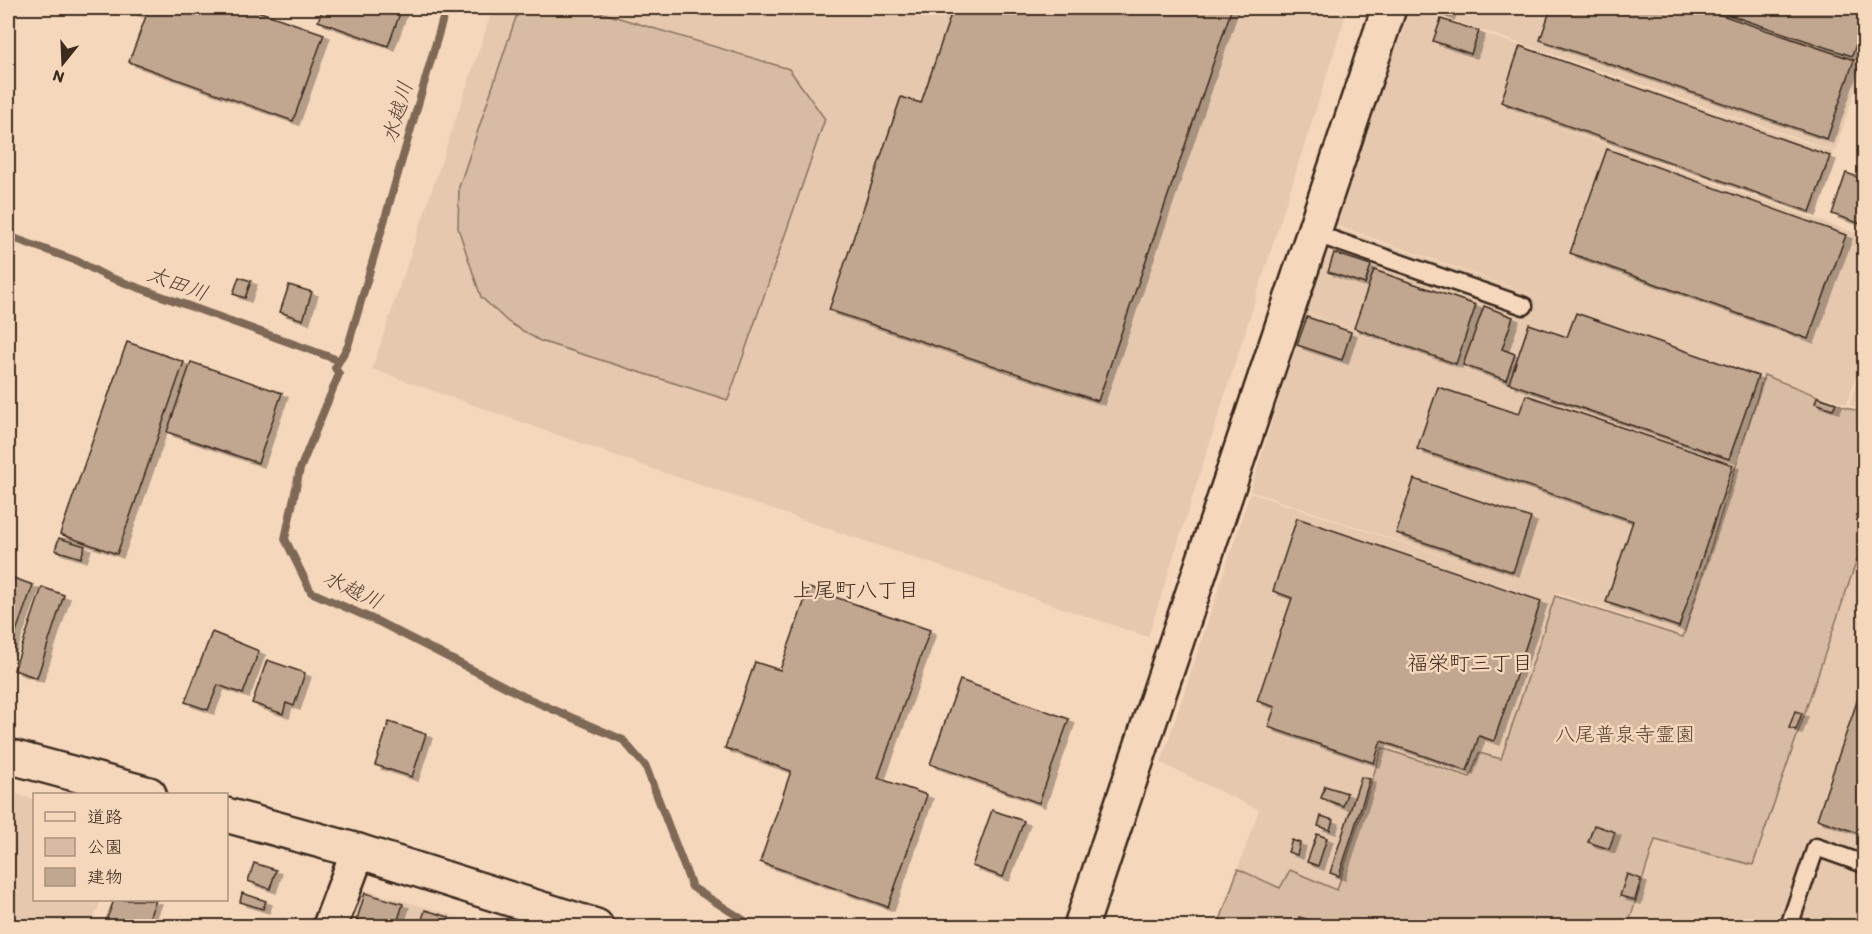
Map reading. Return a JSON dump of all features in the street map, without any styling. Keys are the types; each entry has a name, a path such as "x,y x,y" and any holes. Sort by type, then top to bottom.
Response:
{"street":[{"path":"1081,927 1389,8"},
{"path":"8,756 142,793"},
{"path":"228,817 358,851 596,927"},
{"path":"330,927 358,851"}],"lane":[{"path":"1313,233 1524,306"},
{"path":"1789,927 1816,847 1864,864"}],"shaded area":[{"path":"493,8 1348,8 1148,637 662,472 372,369"},
{"path":"1409,8 1834,152 1813,215 1521,115 1864,236 1864,352 1847,404 1764,376 1682,635 1556,593 1501,759 1479,753 1470,777 1381,748 1337,890 1290,870 1280,888 1238,868 1259,810 1161,763 1250,493 1534,586 1250,491 1306,313 1401,346 1306,312 1332,226 1574,309 1333,224"},
{"path":"1417,8 1864,8 1864,63 1835,151"},
{"path":"1864,359 1864,411 1849,405"},
{"path":"1864,541 1864,926 1629,926 1656,840 1753,866"},
{"path":"8,791 33,800 33,901 101,901 91,926 8,926"},
{"path":"358,888 452,915 448,926 345,926"},
{"path":"454,917 483,926 451,926"}],"green space":[{"path":"519,8 586,8 789,69 825,119 728,400 540,341 508,322 481,297 458,228 459,187"},
{"name":"八尾普泉寺霊園","path":"1764,375 1864,414 1864,539 1753,865 1655,840 1628,926 1218,926 1238,869 1280,888 1290,870 1337,890 1382,748 1470,777 1479,753 1501,759 1555,596 1683,637"}],"building":[{"path":"119,8 140,8 138,13"},
{"path":"149,8 249,8 324,34 293,121 129,62"},
{"path":"323,8 402,8 388,46 318,21"},
{"path":"953,8 1232,8 1098,401 829,310 901,97 921,103"},
{"path":"1427,8 1451,8 1448,16"},
{"path":"1551,8 1701,8 1854,60 1827,139 1540,40"},
{"path":"1709,8 1864,8 1864,21 1852,56"},
{"path":"1441,19 1479,31 1471,54 1433,41"},
{"path":"1520,46 1830,156 1810,212 1501,102"},
{"path":"1607,149 1846,235 1808,339 1570,253"},
{"path":"1846,173 1864,179 1864,225 1832,214"},
{"path":"1334,253 1371,265 1365,284 1328,272"},
{"path":"1374,270 1476,305 1456,364 1354,328"},
{"path":"239,277 251,281 245,298 233,294"},
{"path":"289,285 312,292 303,320 280,312"},
{"path":"1484,306 1513,317 1502,349 1515,354 1506,380 1463,365"},
{"path":"1576,313 1758,376 1729,459 1509,383 1529,324 1567,337"},
{"path":"1307,317 1351,332 1342,360 1297,345"},
{"path":"127,342 184,362 117,554 60,534"},
{"path":"191,362 282,393 258,463 167,432"},
{"path":"1864,363 1864,383 1859,381"},
{"path":"1438,387 1519,414 1526,395 1733,465 1679,627 1606,602 1633,521 1417,449"},
{"path":"1817,397 1836,403 1833,409 1815,403"},
{"path":"1414,479 1531,518 1513,572 1396,533"},
{"path":"1297,518 1541,601 1494,741 1479,736 1467,771 1381,741 1374,763 1268,727 1275,707 1257,701 1292,598 1273,591"},
{"path":"59,538 85,546 81,558 55,550"},
{"path":"8,576 33,585 9,651 8,650"},
{"path":"42,587 64,595 37,678 14,670"},
{"path":"809,588 930,630 878,778 927,795 888,907 760,862 791,771 725,748 755,662 780,670"},
{"path":"212,632 259,651 243,694 218,685 208,710 185,702"},
{"path":"267,660 305,673 294,706 286,703 283,714 252,703"},
{"path":"960,680 1069,719 1039,803 930,764"},
{"path":"1864,681 1864,835 1817,819"},
{"path":"1795,711 1802,713 1796,730 1789,728"},
{"path":"389,722 426,734 412,777 375,765"},
{"path":"1361,777 1370,779 1339,876 1330,873"},
{"path":"1325,786 1347,793 1343,806 1321,798"},
{"path":"992,810 1024,821 1003,877 972,866"},
{"path":"1321,816 1333,820 1330,830 1318,826"},
{"path":"1594,825 1615,832 1609,849 1588,842"},
{"path":"1317,834 1327,838 1318,866 1307,862"},
{"path":"1292,840 1300,843 1297,855 1288,852"},
{"path":"254,863 276,870 270,889 248,881"},
{"path":"1627,874 1641,879 1635,900 1620,896"},
{"path":"242,893 266,901 263,909 240,902"},
{"path":"365,893 403,904 396,926 355,926"},
{"path":"114,901 156,901 146,926 104,926"},
{"path":"425,910 449,917 446,926 420,926"},
{"path":"1299,917 1310,920 1308,926 1296,926"}],"waterway":[{"name":"水越川","path":"446,8 348,346 335,368 339,374 300,469 285,539 311,592 379,622 527,698 623,740 646,767 692,887 753,926"},
{"name":"太田川","path":"8,236 77,261 106,276 338,360"}],"district":[{"name":"上尾町八丁目","path":"856,589"},
{"name":"福栄町三丁目","path":"1470,662"}]}
